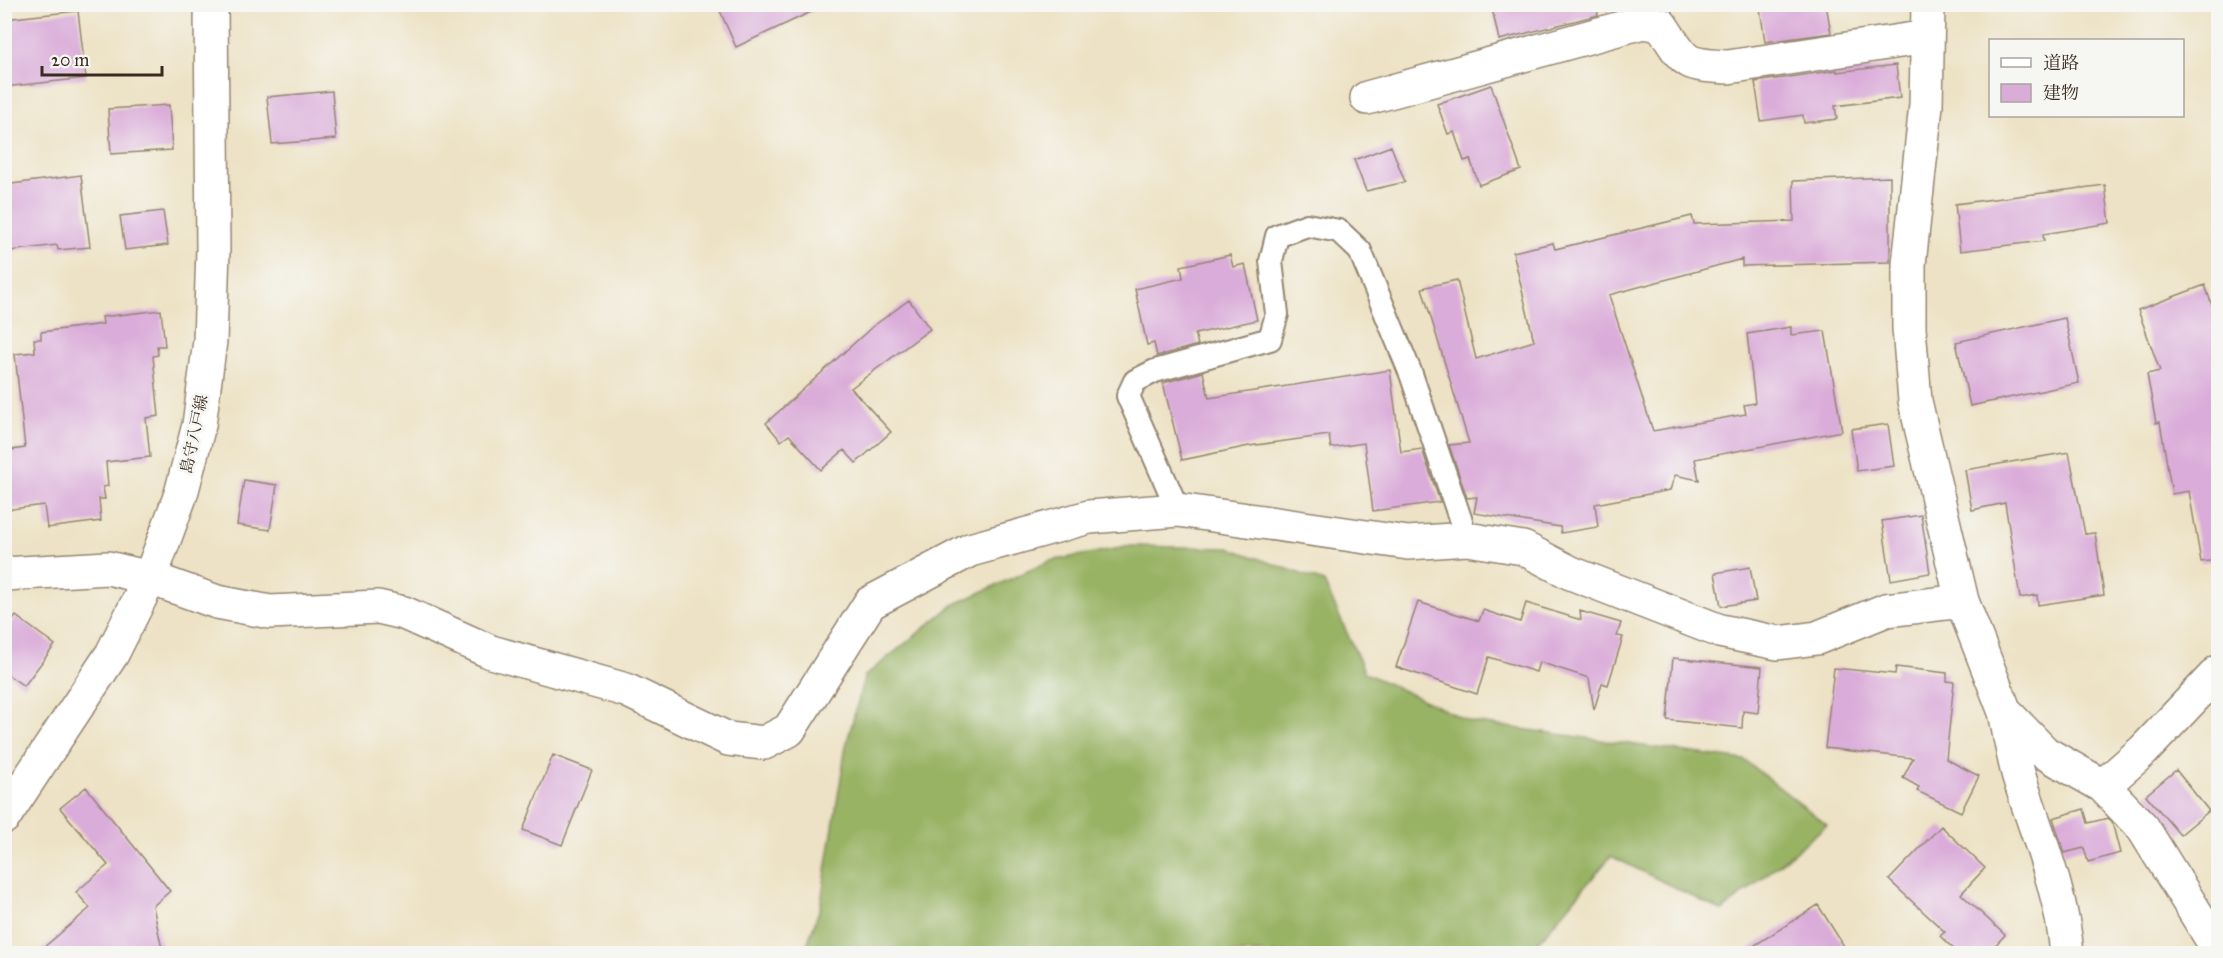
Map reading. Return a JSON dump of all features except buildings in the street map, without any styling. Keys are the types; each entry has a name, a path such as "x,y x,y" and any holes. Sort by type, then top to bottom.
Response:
{"street":[{"name":"島守八戸線","path":"4,817 112,654 150,578 181,494 199,425 210,341 213,249 210,4"},
{"path":"1928,4 1926,105 1910,264 1909,328 1915,401 1962,601 2005,712 2019,777 2056,891 2064,924 2067,954"},
{"path":"1367,98 1643,22 1661,25 1685,61 1701,66 1728,67 1927,37"},
{"path":"4,574 108,568 150,578 217,602 270,612 378,607 404,613 491,652 627,690 728,739 764,743 789,730 870,603 970,550 1089,517 1178,510 1408,543 1467,539 1523,548 1571,573 1720,631 1778,643 1817,638 1886,610 1962,601"},
{"path":"2103,786 2144,750 2218,672"},
{"path":"2005,712 2045,753 2103,786 2143,828 2218,949"}],"lane":[{"path":"1178,510 1128,396 1135,381 1155,371 1270,339 1277,314 1271,261 1277,236 1307,225 1339,231 1360,251 1411,374 1467,539"}],"green space":[{"path":"1131,546 1229,548 1324,582 1365,673 1471,722 1744,760 1827,825 1722,911 1611,856 1529,953 804,953 820,908 846,746 865,676 953,605 1050,561"}]}
